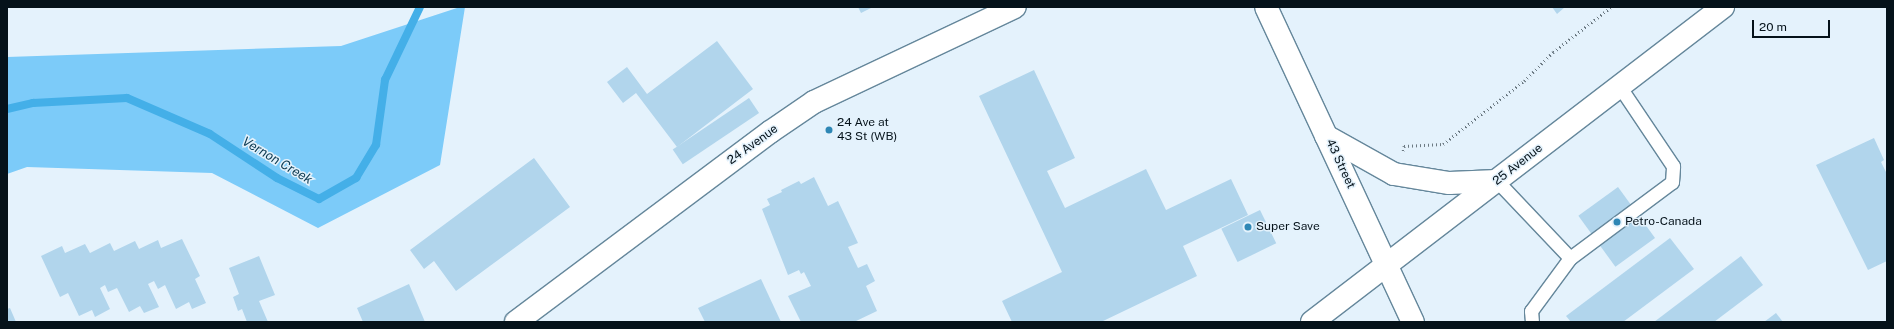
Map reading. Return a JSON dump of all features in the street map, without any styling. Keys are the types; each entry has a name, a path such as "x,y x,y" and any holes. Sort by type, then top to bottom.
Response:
{"street":[{"name":"24 Avenue","path":"516,322 770,132 814,102 1015,7"},
{"name":"43 Street","path":"1266,7 1413,322"},
{"name":"25 Avenue","path":"1312,322 1723,7"},
{"path":"1326,136 1394,174 1449,183 1497,181"}],"lane":[{"path":"1532,322 1531,311 1570,258 1672,182 1674,166 1620,86"},
{"path":"1497,181 1570,258"}],"path":[{"path":"1400,158 1404,146 1443,144 1524,81 1553,52 1611,7"}],"shaded area":[{"path":"460,7 465,7 440,165 318,228 212,173 27,167 7,174 7,57 341,46"}],"building":[{"path":"858,7 873,7 861,13"},
{"path":"1552,7 1565,7 1557,14"},
{"path":"717,41 753,89 677,147 636,93 623,103 607,82 627,67 647,94"},
{"path":"1034,70 1075,158 1047,171 1065,208 1146,169 1166,210 1231,179 1248,215 1183,246 1197,276 1101,322 1012,322 1002,301 1062,272 979,96"},
{"path":"749,98 759,113 683,164 673,149"},
{"path":"1874,138 1884,160 1881,162 1887,174 1887,261 1868,270 1816,165"},
{"path":"534,158 570,207 456,291 434,261 424,269 410,250"},
{"path":"814,177 828,206 838,201 858,243 848,247 858,268 867,264 875,281 866,286 877,311 854,322 801,322 788,296 811,286 804,272 801,274 799,270 788,275 762,209 770,205 767,199 782,192 781,190 799,181 801,184"},
{"path":"1618,187 1655,238 1615,267 1578,216"},
{"path":"1260,210 1276,243 1238,262 1221,229"},
{"path":"1670,238 1694,269 1623,322 1571,322 1566,316"},
{"path":"182,239 200,276 195,279 206,303 192,309 189,302 176,309 165,285 158,289 154,281 148,284 159,307 144,313 140,306 129,312 117,288 108,292 105,285 100,288 110,309 95,317 92,310 79,316 68,293 60,297 41,256 62,246 65,253 85,244 90,253 110,243 114,251 135,241 139,249 158,240 161,248"},
{"path":"259,256 275,295 259,301 268,322 247,322 242,309 238,311 233,297 239,294 229,268"},
{"path":"1741,256 1763,285 1714,322 1654,322"},
{"path":"761,279 781,322 705,322 698,308"},
{"path":"409,284 425,322 363,322 357,308"},
{"path":"10,308 16,322 7,322 7,309"},
{"path":"1776,313 1783,322 1764,322"}],"waterway":[{"name":"Vernon Creek","path":"7,109 33,103 127,98 210,134 277,178 319,199 356,178 376,145 385,80 420,7"}],"place":[{"name":"24 Ave at 43 St (WB)","path":"829,130"},
{"name":"Petro-Canada","path":"1617,222"},
{"name":"Super Save","path":"1248,227"}]}
